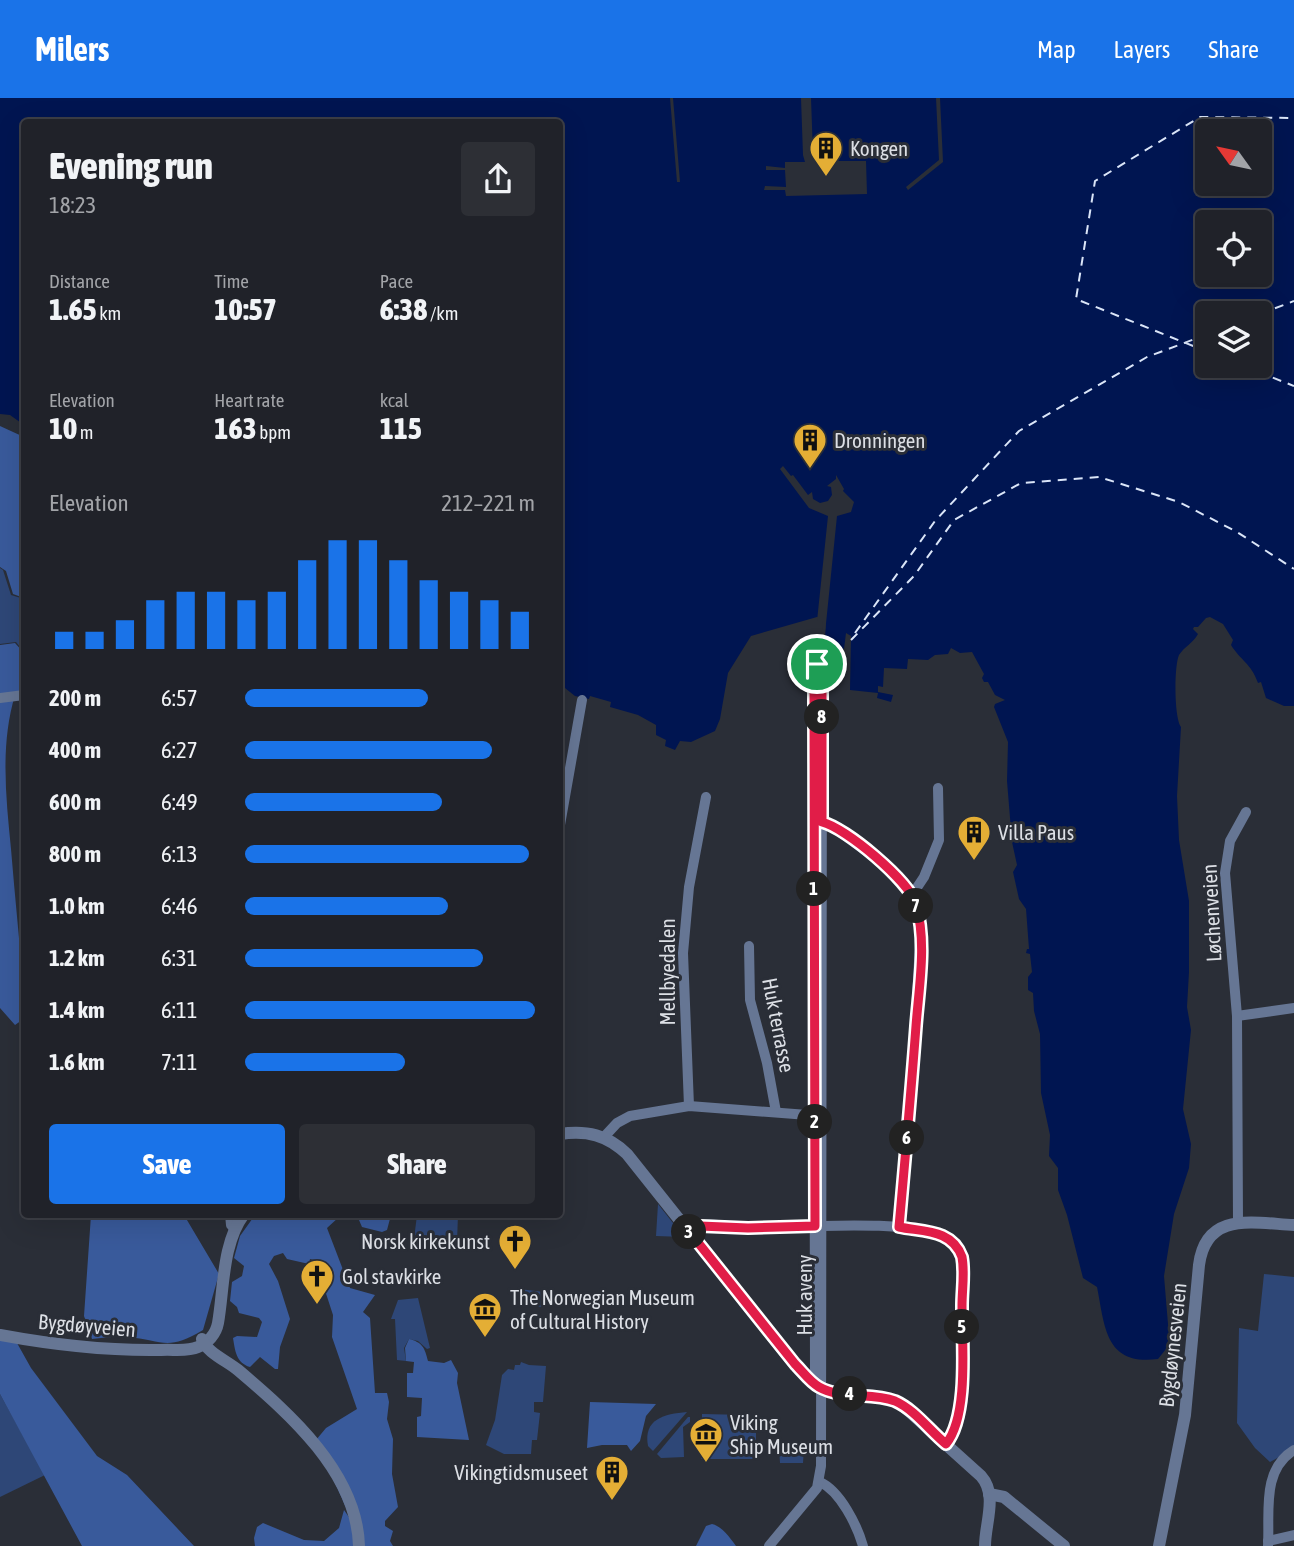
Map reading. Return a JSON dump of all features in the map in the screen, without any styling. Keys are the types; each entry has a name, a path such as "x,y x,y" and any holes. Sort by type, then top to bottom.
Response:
{"street":[{"name":"Huk aveny","path":"818,760 814,689 806,674 811,666 817,664 825,668 828,676 822,688 818,760 820,1482"},
{"path":"0,698 21,696"},
{"path":"563,808 582,700"},
{"path":"912,895 924,877 939,840 938,788"},
{"name":"Mellbyedalen","path":"689,1107 683,953 689,887 706,797"},
{"name":"Løchenveien","path":"1238,1223 1237,1016 1225,860 1230,841 1246,812"},
{"path":"818,822 849,838 893,871 912,895 921,928 899,1227"},
{"name":"Huk terrasse","path":"749,946 750,1000 767,1063 776,1112"},
{"path":"1237,1016 1294,1008"},
{"path":"604,1138 617,1123 630,1116 689,1107 819,1116"},
{"path":"563,1134 587,1132 604,1138 627,1154 795,1364 818,1386 834,1392 880,1397 898,1402 909,1409 985,1480 989,1494 985,1546"},
{"path":"230,1218 231,1225 235,1228"},
{"path":"241,1218 235,1228 218,1311 205,1341 219,1349 223,1357 274,1400 342,1480 352,1505 359,1546"},
{"name":"Bygdøynesveien","path":"1159,1546 1186,1402 1201,1251 1206,1240 1215,1231 1238,1223 1294,1225"},
{"path":"688,1230 700,1226 899,1227 937,1232 956,1245 962,1257 964,1369 958,1411 952,1434 946,1444"},
{"name":"Bygdøyveien","path":"0,1335 73,1347 172,1349 205,1341"},
{"path":"1294,1450 1283,1458 1273,1476 1268,1543 1294,1535"},
{"path":"769,1546 798,1513 820,1482 839,1499 863,1546"},
{"path":"989,1494 1004,1497 1064,1546"}],"shaded area":[{"path":"0,98 1294,98 1294,706 1284,706 1266,698 1261,682 1258,683 1252,671 1234,650 1231,645 1233,640 1223,624 1210,617 1198,627 1194,627 1198,634 1179,655 1176,670 1177,714 1181,727 1177,796 1179,840 1189,901 1187,1007 1191,1030 1183,1109 1191,1144 1189,1168 1174,1214 1164,1276 1169,1336 1166,1349 1158,1359 1140,1360 1127,1356 1111,1341 1102,1316 1097,1287 1083,1278 1058,1190 1058,1168 1049,1156 1050,1135 1041,1093 1040,1034 1033,993 1028,990 1028,977 1032,972 1030,954 1026,953 1029,949 1026,909 1019,899 1013,872 1017,865 1012,842 1007,781 1008,742 994,707 1005,700 995,695 988,682 984,682 984,674 972,652 960,653 951,648 948,654 935,655 928,660 908,659 907,669 884,668 883,687 878,686 878,692 893,695 891,702 877,698 878,693 850,690 851,636 846,633 844,649 825,639 826,618 817,617 751,636 728,673 720,719 715,731 691,742 680,741 675,750 665,746 666,740 656,735 656,725 638,715 610,707 611,702 590,696 589,699 575,696 563,686 563,119 21,119 21,423 10,415 0,414"},
{"path":"0,426 21,436 21,597 13,594 6,571 0,567"},
{"path":"0,568 11,595 21,598 21,648 16,642 0,644"},
{"path":"15,643 21,650 21,693 15,695 10,714 5,772 21,962 21,1021 15,1025 0,1008 0,645"},
{"path":"658,1204 684,1237 656,1236"},
{"path":"91,1218 186,1218 219,1274 203,1330 181,1341 165,1343 122,1337 92,1339 84,1316"},
{"path":"253,1218 338,1218 327,1228 350,1288 375,1295 363,1312 370,1318 375,1393 387,1393 389,1402 387,1419 393,1439 392,1474 398,1507 385,1521 385,1526 393,1531 390,1541 393,1546 363,1546 316,1440 326,1428 357,1409 332,1337 333,1315 318,1269 319,1261 310,1259 309,1264 287,1259 283,1253 274,1256 269,1264 278,1281 290,1319 280,1347 278,1369 260,1357 250,1367 237,1356 233,1338 257,1337 262,1322 259,1318 239,1313 230,1301 232,1282 242,1276 244,1266 234,1258 240,1236"},
{"path":"346,1218 390,1218 387,1230 382,1232 362,1227 359,1220"},
{"path":"417,1218 458,1218 457,1242 414,1239"},
{"path":"1264,1274 1294,1277 1294,1449 1270,1462 1255,1448 1237,1423 1239,1328 1258,1331"},
{"path":"519,1289 544,1292 542,1307 517,1304"},
{"path":"418,1298 430,1348 427,1349 418,1341 409,1339 404,1348 406,1361 397,1360 395,1319 391,1319 398,1300"},
{"path":"409,1339 422,1346 428,1361 444,1363 451,1360 458,1373 457,1383 469,1440 417,1437 417,1417 421,1416 422,1398 407,1397 407,1373 413,1373 414,1362 406,1361 405,1348"},
{"path":"0,1340 17,1343 31,1368 97,1456 127,1475 194,1546 82,1546 0,1394"},
{"path":"521,1362 546,1366 543,1402 534,1402 534,1412 540,1413 537,1440 532,1440 531,1454 504,1454 486,1445 495,1420 502,1375 508,1369 514,1370 515,1365 520,1365"},
{"path":"0,1394 45,1475 0,1497"},
{"path":"590,1402 656,1404 646,1416 640,1441 631,1451 627,1445 587,1448"},
{"path":"687,1412 653,1451 648,1446 647,1437 652,1424 670,1414"},
{"path":"702,1414 748,1415 747,1431 756,1431 756,1442 747,1442 747,1445 759,1446 757,1459 701,1459"},
{"path":"688,1417 690,1422 683,1427 684,1457 661,1458 657,1454"},
{"path":"779,1446 804,1446 803,1463 780,1463"},
{"path":"344,1510 353,1523 354,1546 255,1546 257,1527 263,1523 304,1540 324,1541 339,1528"},
{"path":"712,1524 722,1530 736,1546 696,1546 706,1526"}],"pier":[{"path":"670,98 673,98 680,182 677,182"},
{"path":"801,98 811,98 813,154 826,154 826,161 866,161 867,194 786,196 785,190 764,190 765,186 786,187 785,170 766,170 766,166 785,168 785,162 805,162"},
{"path":"936,98 940,98 943,162 908,190 906,187 939,160"},
{"name":"Dronningen","path":"783,466 808,495 812,492 813,499 820,503 828,501 832,495 831,487 827,486 836,479 836,475 843,491 854,502 851,512 837,516 824,643 821,640 823,621 817,621 828,516 809,508 780,469"}],"ferry route":[{"path":"1195,347 1076,299 1095,181 1200,117 1294,118"},
{"path":"1272,309 1294,301"},
{"path":"855,633 935,521 1019,431 1147,357 1195,339"},
{"path":"1272,377 1294,386"},
{"path":"851,640 914,576 954,520 1021,483 1099,477 1179,502 1237,532 1294,569"}],"place":[{"name":"Kongen","path":"826,178"},
{"name":"Dronningen","path":"810,470"},
{"name":"Villa Paus","path":"974,862"},
{"name":"Norsk kirkekunst","path":"515,1271"},
{"name":"Gol stavkirke","path":"317,1306"},
{"name":"The Norwegian Museum of Cultural History","path":"485,1339"},
{"name":"Viking Ship Museum","path":"706,1464"},
{"name":"Vikingtidsmuseet","path":"612,1502"}],"route":[{"path":"817,664 825,668 828,676 822,688 822,822 868,851 893,871 912,895 921,928 912,1083 899,1227 937,1232 956,1245 961,1252 964,1266 964,1369 958,1411 952,1434 946,1444 898,1402 829,1391 815,1384 795,1364 688,1230 700,1226 815,1226 814,689 806,674 811,666 817,664"}]}
